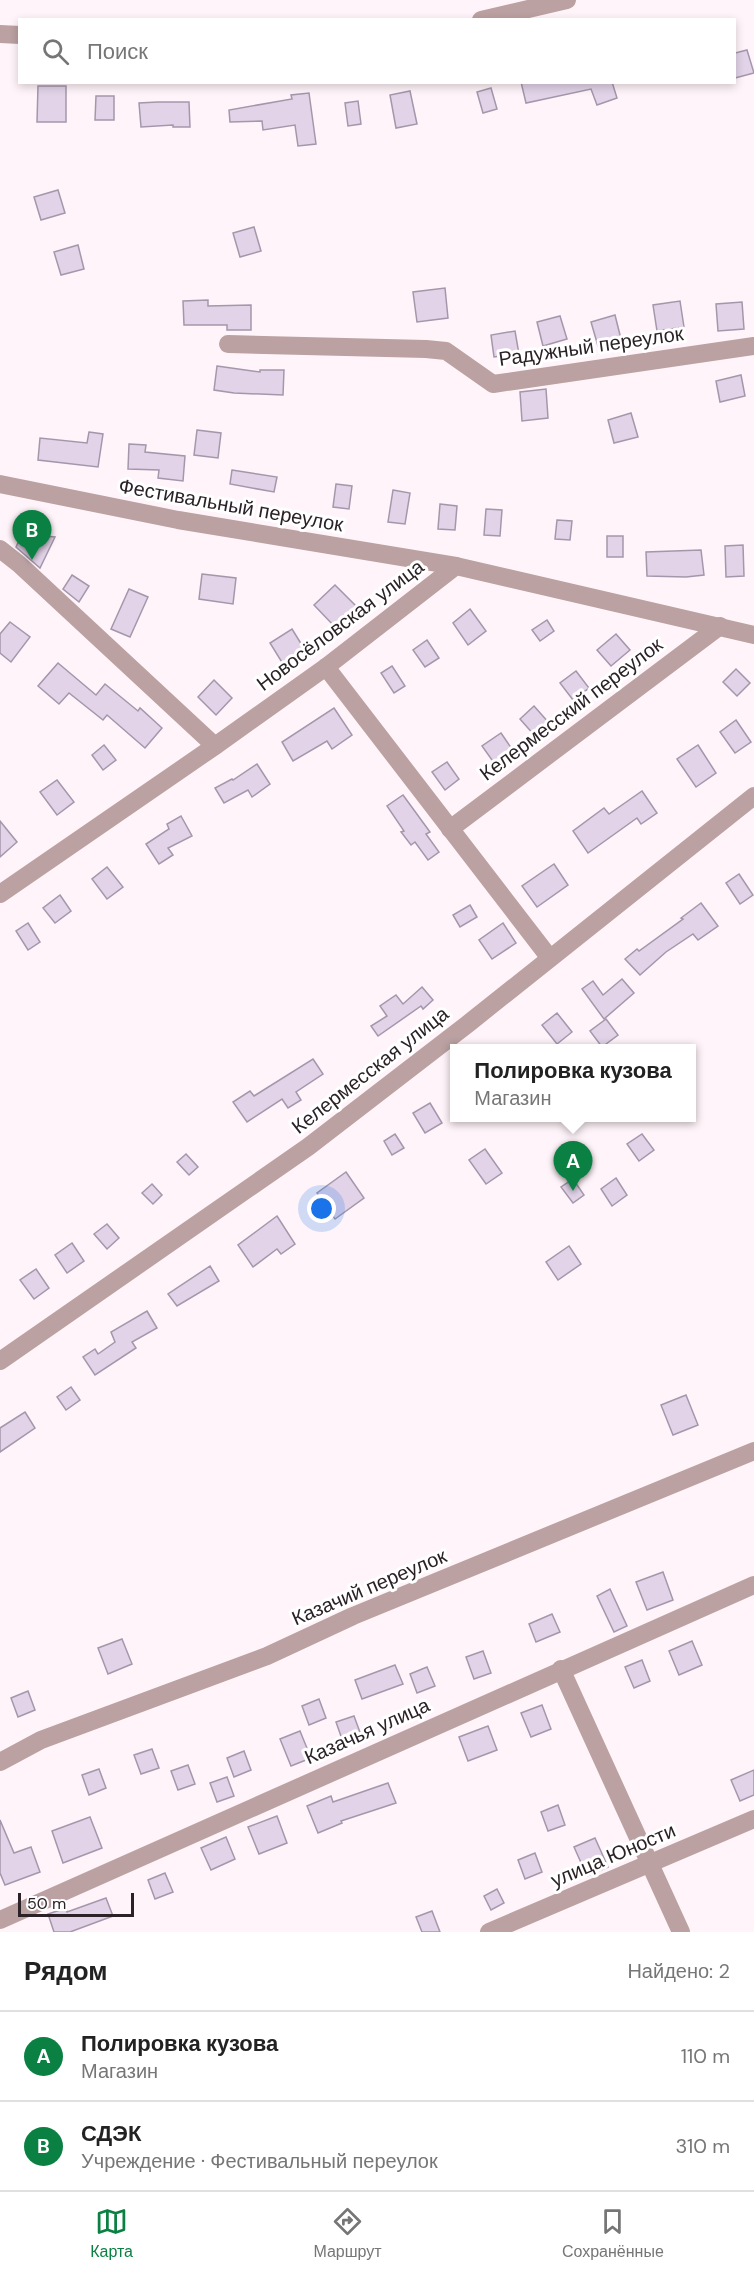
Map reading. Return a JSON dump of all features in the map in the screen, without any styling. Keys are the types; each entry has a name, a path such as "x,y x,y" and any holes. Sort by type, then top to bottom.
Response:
{"street":[{"path":"490,18 567,0"},
{"path":"0,34 18,35"},
{"name":"Радужный переулок","path":"228,344 446,351 493,384 754,345"},
{"name":"Фестивальный переулок","path":"0,484 178,520 456,566"},
{"path":"0,549 215,746"},
{"name":"Новосёловская улица","path":"0,894 326,667 456,566 754,635"},
{"name":"Келермесский переулок","path":"450,829 720,626"},
{"path":"326,667 549,957"},
{"name":"Келермесская улица","path":"0,1361 308,1147 469,1023 754,796"},
{"name":"Казачий переулок","path":"0,1762 41,1740 267,1656 352,1616 754,1451"},
{"name":"Казачья улица","path":"0,1920 754,1585"},
{"path":"561,1669 681,1932"},
{"name":"улица Юности","path":"489,1932 754,1819"}],"building":[{"path":"747,50 754,73 736,78 736,53"},
{"path":"521,84 613,84 617,98 597,105 591,89 526,103"},
{"path":"38,86 66,86 66,122 37,122"},
{"path":"491,88 497,109 483,113 477,92"},
{"path":"410,91 417,124 396,128 390,95"},
{"path":"309,93 316,144 298,146 295,125 263,130 262,121 230,122 229,110 292,99 291,95"},
{"path":"96,96 114,96 114,120 95,120"},
{"path":"358,101 361,124 348,126 345,103"},
{"path":"189,102 190,127 173,127 173,125 141,127 139,103"},
{"path":"58,190 65,213 41,220 34,197"},
{"path":"254,227 261,251 240,257 233,233"},
{"path":"78,245 84,269 61,275 54,252"},
{"path":"445,288 448,318 417,322 413,292"},
{"path":"208,300 208,306 251,305 251,330 227,330 227,325 184,325 183,301"},
{"path":"680,301 684,327 657,331 653,305"},
{"path":"742,302 744,329 718,331 716,304"},
{"path":"615,315 621,339 598,346 591,322"},
{"path":"560,316 567,339 543,346 537,322"},
{"path":"515,331 519,354 494,357 491,335"},
{"path":"217,366 260,372 260,370 284,370 283,395 214,390"},
{"path":"741,375 745,396 720,402 716,381"},
{"path":"546,389 548,418 522,421 520,392"},
{"path":"631,413 638,437 614,443 608,420"},
{"path":"197,430 221,433 218,458 194,455"},
{"path":"89,432 103,434 98,467 38,460 40,438 87,443"},
{"path":"129,444 146,445 145,452 185,456 183,481 158,478 159,470 128,469"},
{"path":"232,470 277,477 274,492 230,484"},
{"path":"336,484 352,486 349,509 333,507"},
{"path":"393,490 410,493 405,524 388,522"},
{"path":"440,504 457,506 455,530 438,529"},
{"path":"486,509 502,510 500,536 484,535"},
{"path":"557,520 572,521 570,540 555,539"},
{"path":"22,534 55,537 40,568 16,547"},
{"path":"607,536 623,536 623,557 607,557"},
{"path":"743,545 744,576 726,577 725,546"},
{"path":"701,550 704,575 647,576 646,552"},
{"path":"202,574 236,578 233,604 199,599"},
{"path":"72,575 89,586 79,602 63,589"},
{"path":"335,585 356,606 335,627 314,605"},
{"path":"129,589 148,597 130,637 111,629"},
{"path":"470,609 486,631 468,645 453,623"},
{"path":"547,620 554,631 540,641 532,630"},
{"path":"10,622 30,637 11,662 0,653 0,634"},
{"path":"292,629 305,650 283,664 270,643"},
{"path":"616,634 630,650 611,666 597,650"},
{"path":"427,640 439,658 425,667 413,650"},
{"path":"58,663 96,695 105,684 138,711 140,708 162,728 145,748 107,715 103,720 69,693 59,704 38,686"},
{"path":"392,666 405,686 394,693 381,673"},
{"path":"736,669 750,683 737,696 723,682"},
{"path":"576,671 589,688 573,700 560,683"},
{"path":"214,680 232,698 216,715 198,697"},
{"path":"534,706 549,723 535,736 520,719"},
{"path":"334,708 352,735 332,749 327,741 293,761 282,742"},
{"path":"736,720 751,742 735,753 720,732"},
{"path":"501,733 516,755 497,767 482,746"},
{"path":"104,745 116,760 103,770 92,755"},
{"path":"698,745 716,773 696,787 677,759"},
{"path":"447,762 459,779 445,790 432,772"},
{"path":"257,764 270,784 252,797 248,790 224,803 215,788 233,780"},
{"path":"57,780 74,802 57,815 40,792"},
{"path":"642,791 657,813 641,824 637,818 588,853 573,831 604,808 609,814"},
{"path":"403,795 430,832 426,834 439,852 428,860 415,842 411,845 401,832 404,831 387,806"},
{"path":"181,816 192,836 168,848 173,855 159,864 146,844 169,829 167,824"},
{"path":"0,821 17,842 0,857"},
{"path":"554,864 568,885 537,907 522,886"},
{"path":"107,867 123,887 107,899 92,879"},
{"path":"739,874 753,895 740,904 726,883"},
{"path":"60,895 71,911 55,923 43,908"},
{"path":"701,903 718,926 698,940 693,934 666,952 640,975 625,959 683,919 681,918"},
{"path":"470,905 477,917 460,927 453,915"},
{"path":"28,923 40,942 28,950 16,931"},
{"path":"503,923 516,943 492,959 479,940"},
{"path":"622,979 634,993 604,1019 582,989 593,981 603,995"},
{"path":"422,987 433,1000 423,1009 421,1006 378,1036 371,1026 387,1016 380,1006 396,995 403,1004"},
{"path":"557,1013 572,1032 557,1044 542,1025"},
{"path":"606,1019 618,1035 606,1044 600,1044 590,1031"},
{"path":"313,1059 323,1074 296,1092 301,1100 288,1108 282,1099 247,1122 233,1102 250,1091 254,1096"},
{"path":"430,1103 442,1123 425,1133 413,1113"},
{"path":"395,1134 404,1148 392,1155 384,1141"},
{"path":"642,1134 654,1150 639,1161 627,1144"},
{"path":"485,1149 502,1173 486,1184 469,1160"},
{"path":"186,1154 198,1167 189,1175 177,1162"},
{"path":"346,1172 364,1198 335,1219 317,1193"},
{"path":"616,1178 627,1195 612,1206 601,1189"},
{"path":"573,1179 584,1195 573,1203 561,1187"},
{"path":"152,1184 162,1195 153,1204 142,1193"},
{"path":"277,1216 295,1244 281,1254 277,1249 253,1267 238,1245"},
{"path":"107,1224 119,1238 107,1249 94,1234"},
{"path":"72,1243 84,1261 67,1273 55,1255"},
{"path":"569,1246 581,1264 558,1280 546,1262"},
{"path":"210,1266 219,1281 177,1306 168,1294"},
{"path":"36,1269 49,1288 34,1299 20,1280"},
{"path":"147,1311 157,1328 132,1342 136,1348 95,1375 83,1357 95,1349 98,1354 115,1342 111,1332"},
{"path":"71,1387 80,1400 66,1410 57,1397"},
{"path":"686,1395 698,1425 673,1435 661,1405"},
{"path":"25,1412 35,1428 0,1452 0,1428"},
{"path":"663,1572 673,1600 647,1610 636,1582"},
{"path":"610,1589 627,1626 614,1632 597,1596"},
{"path":"552,1614 560,1632 536,1642 529,1624"},
{"path":"122,1639 132,1664 108,1674 98,1648"},
{"path":"692,1641 702,1665 679,1675 669,1651"},
{"path":"483,1651 491,1673 474,1679 466,1657"},
{"path":"642,1660 650,1681 634,1688 625,1667"},
{"path":"395,1665 403,1684 362,1699 355,1680"},
{"path":"427,1667 435,1686 417,1693 410,1674"},
{"path":"28,1691 35,1710 18,1717 11,1698"},
{"path":"319,1699 326,1718 309,1725 302,1706"},
{"path":"542,1705 551,1729 531,1737 521,1713"},
{"path":"354,1716 361,1735 343,1742 336,1722"},
{"path":"488,1726 497,1750 468,1761 459,1737"},
{"path":"300,1731 311,1758 291,1766 280,1739"},
{"path":"152,1749 159,1768 141,1774 134,1755"},
{"path":"244,1751 251,1770 234,1777 227,1758"},
{"path":"188,1765 195,1784 178,1790 171,1771"},
{"path":"99,1769 106,1788 89,1795 82,1775"},
{"path":"754,1770 754,1795 740,1801 731,1780"},
{"path":"227,1777 234,1796 217,1802 210,1783"},
{"path":"388,1783 396,1803 341,1821 342,1823 318,1833 307,1806 331,1796 333,1802"},
{"path":"558,1805 565,1825 548,1831 541,1812"},
{"path":"277,1816 287,1843 259,1854 248,1827"},
{"path":"90,1817 102,1848 63,1863 52,1831"},
{"path":"0,1820 14,1853 31,1847 40,1872 5,1885 0,1873"},
{"path":"226,1837 235,1859 211,1870 201,1848"},
{"path":"595,1838 608,1867 587,1876 574,1847"},
{"path":"535,1853 542,1872 525,1879 518,1860"},
{"path":"165,1873 173,1892 155,1899 148,1880"},
{"path":"497,1889 504,1903 491,1910 484,1896"},
{"path":"106,1898 113,1916 70,1932 54,1932 48,1914 66,1908 67,1912"},
{"path":"432,1911 440,1932 422,1932 416,1917"}],"place":[{"name":"СДЭК","path":"32,560"},
{"name":"Полировка кузова","path":"573,1191"}]}
